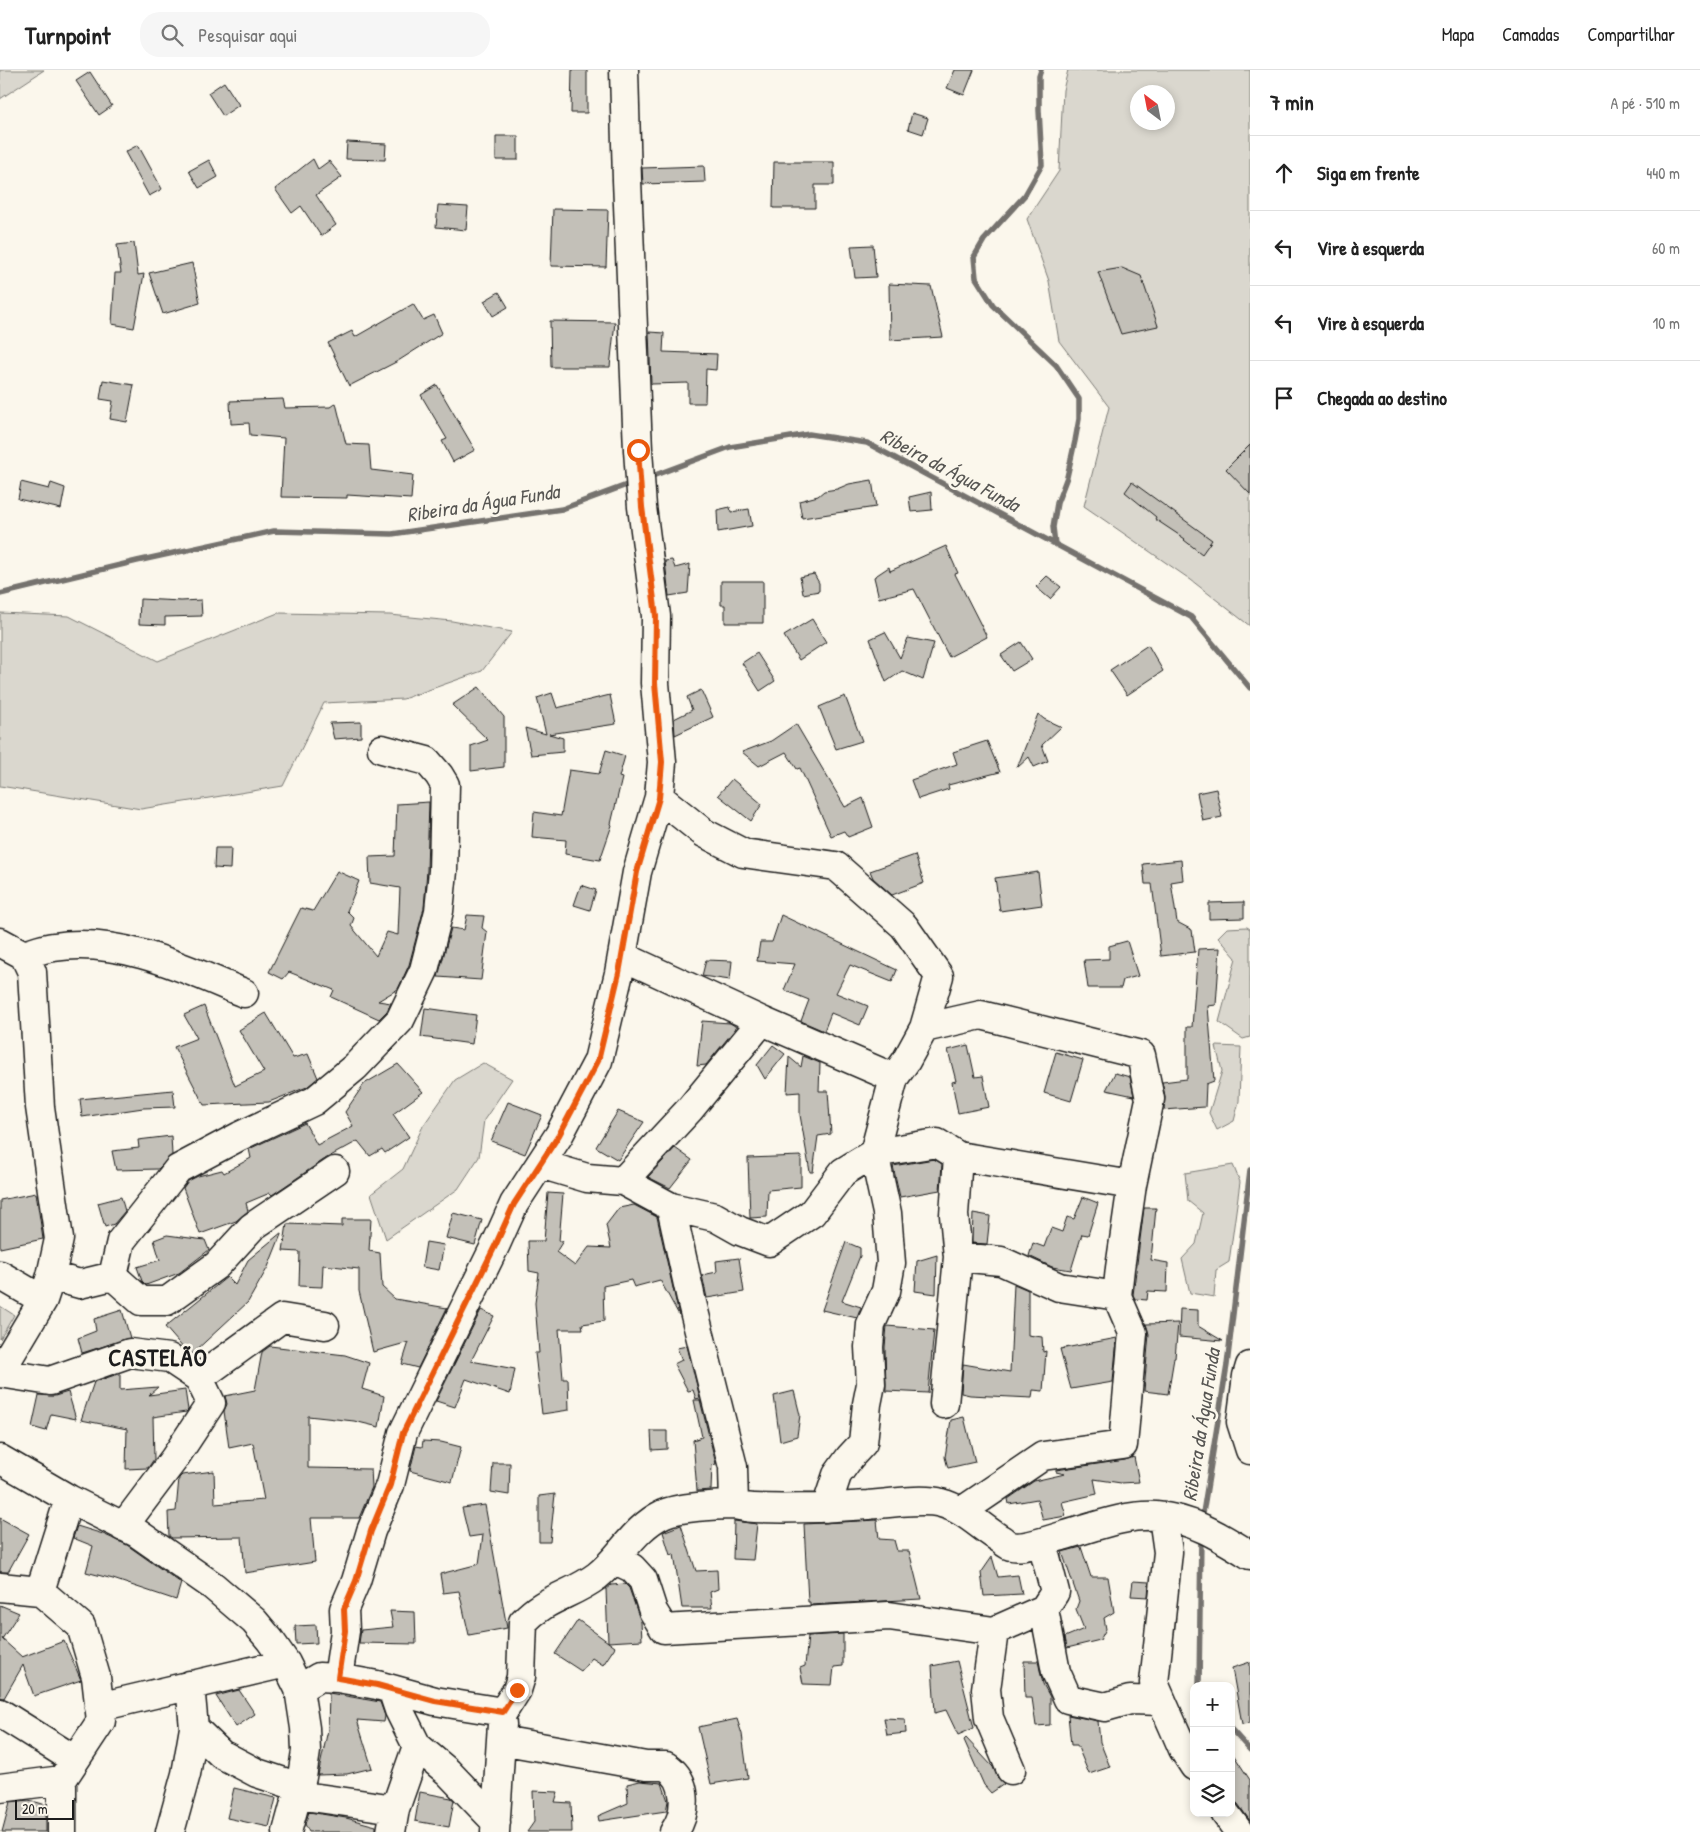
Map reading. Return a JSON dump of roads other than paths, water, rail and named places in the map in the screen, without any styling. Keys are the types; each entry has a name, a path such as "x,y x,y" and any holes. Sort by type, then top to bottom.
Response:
{"street":[{"path":"338,1678 345,1631 344,1609 356,1581 371,1531 390,1485 403,1433 514,1204 559,1135 598,1061 622,956 637,872 659,798 662,762 655,683 656,616 642,507 638,450 624,70"},
{"path":"113,1276 121,1241 178,1169 240,1136 314,1101 355,1068 400,1020 424,970 439,911 443,871 445,785 440,775 428,761 382,749"},
{"path":"659,798 704,833 743,853 836,866 904,926 939,976 924,1028 906,1061 894,1078 874,1152 887,1213 891,1263 886,1292 871,1324 869,1346 871,1384 867,1404 864,1443 850,1457 837,1475 826,1508"},
{"path":"0,942 24,954 32,972 40,1107 59,1239 47,1288 0,1372 50,1380 130,1353 169,1358 199,1378 211,1403 174,1459 123,1527"},
{"path":"24,954 54,946 101,946 156,957 244,992"},
{"path":"622,956 762,1021 894,1078"},
{"path":"924,1028 981,1015 1141,1055 1150,1099 1132,1185 1117,1296 1133,1333 1124,1445 1043,1456 962,1511"},
{"path":"622,1182 690,1109 762,1021"},
{"path":"540,1164 587,1178 622,1182 671,1207 715,1217 740,1231 769,1242 812,1212 843,1172 874,1152 937,1143 958,1156 1132,1185"},
{"path":"944,1404 958,1258 954,1215 958,1156"},
{"path":"113,1276 141,1301 167,1301 217,1265 252,1227 335,1171"},
{"path":"671,1207 692,1303 733,1467 734,1505"},
{"path":"958,1258 1001,1261 1059,1287 1117,1296"},
{"path":"0,1275 47,1288 80,1284 113,1276"},
{"path":"199,1378 282,1318 325,1325"},
{"path":"1250,1366 1241,1422 1250,1450"},
{"path":"0,1460 69,1499 137,1533 213,1586 254,1621 270,1640 286,1663 299,1689 305,1728 306,1751 287,1832"},
{"path":"40,1591 69,1499"},
{"path":"496,1827 503,1712 517,1690 521,1677 523,1622 531,1613 549,1601 573,1591 596,1577 615,1560 642,1527 664,1513 693,1508 734,1505 751,1508 826,1508 905,1502 939,1502 962,1511 992,1534 1012,1546 1042,1542 1120,1520 1156,1516 1186,1521 1219,1535 1250,1555"},
{"path":"1163,1517 1168,1552 1154,1683 1183,1749 1190,1760"},
{"path":"615,1560 632,1568 643,1580 653,1610 664,1629 889,1616 994,1631 1044,1609 1055,1592 1042,1542"},
{"path":"0,1587 40,1591 81,1626 96,1677 101,1721 68,1770 62,1832"},
{"path":"1044,1609 1056,1672 1068,1699 1105,1707 1130,1700 1162,1701"},
{"path":"994,1631 986,1689 989,1718 1011,1770"},
{"path":"99,1707 286,1663"},
{"path":"299,1689 319,1677 338,1678 392,1689 435,1701 503,1712"},
{"path":"170,1832 186,1774 194,1728 190,1685"},
{"path":"392,1689 399,1710 417,1746 448,1772 496,1827"},
{"path":"0,1713 68,1770"},
{"path":"194,1728 221,1754 257,1773 298,1791 393,1821 417,1746"},
{"path":"501,1740 646,1766 666,1766 678,1776 685,1804 680,1823 674,1832"},
{"path":"0,1788 68,1770"},
{"path":"1228,1817 1239,1832"}],"waterway":[{"path":"1041,70 1039,76 1039,110 1042,165 1025,195 984,240 974,257 976,278 993,305 1056,365 1079,399 1079,419 1075,441 1067,477 1057,503 1053,527 1055,544"},
{"name":"Ribeira da Água Funda","path":"647,478 730,447 809,434 867,443 1191,617 1250,688"},
{"name":"Ribeira da Água Funda","path":"0,594 274,531 392,534 562,509 632,483"},
{"name":"Ribeira da Água Funda","path":"1202,1519 1227,1365 1250,1170"},
{"name":"Ribeira da Água Funda","path":"1199,1682 1201,1536"},
{"name":"Ribeira da Água Funda","path":"1235,1733 1250,1750"}],"district":[{"name":"CASTELÃO","path":"158,1358"}]}
